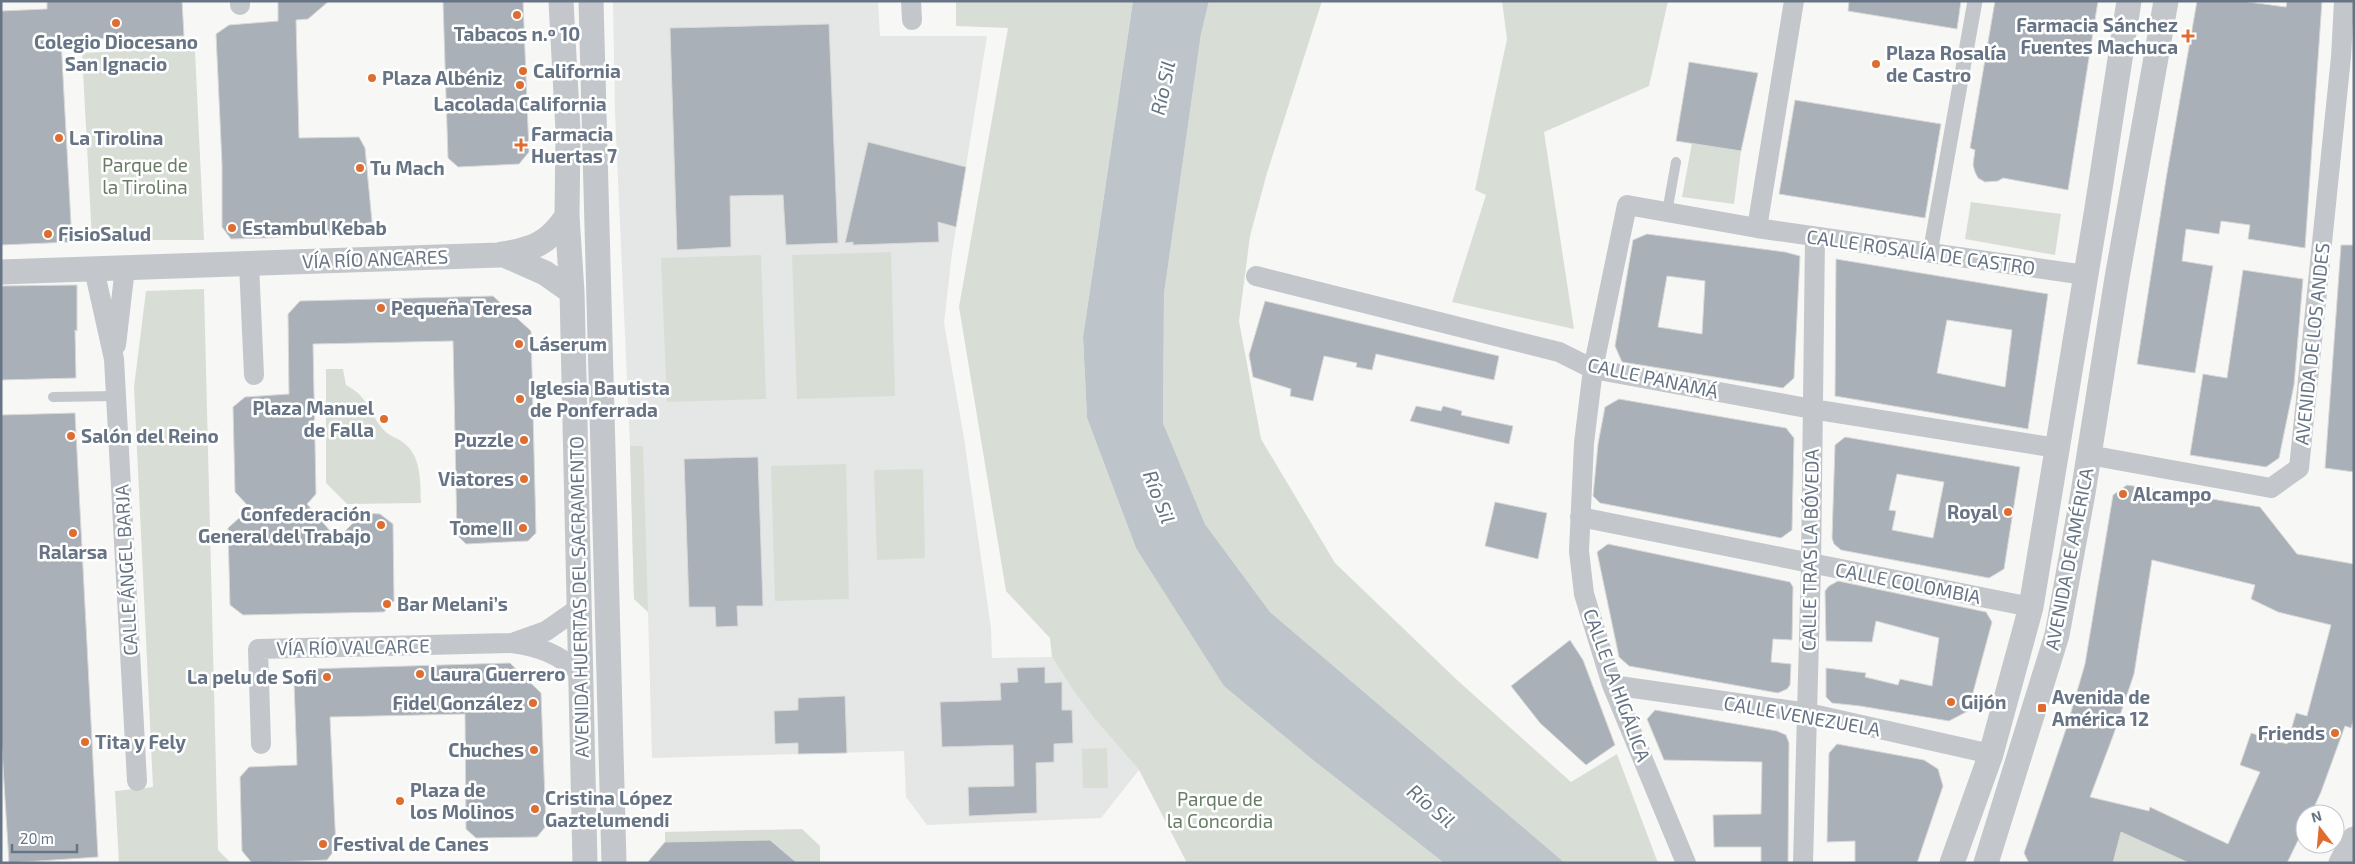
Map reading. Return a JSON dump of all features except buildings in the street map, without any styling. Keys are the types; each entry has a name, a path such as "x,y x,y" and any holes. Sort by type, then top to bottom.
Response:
{"street":[{"name":"AVENIDA HUERTAS DEL SACRAMENTO","path":"561,1 582,147 614,863"},
{"name":"AVENIDA HUERTAS DEL SACRAMENTO","path":"585,863 572,292 567,216 582,147 591,1"},
{"path":"1758,228 1794,1"},
{"path":"1930,253 1975,1"},
{"name":"AVENIDA DE AMÉRICA","path":"1952,863 1990,754 2031,607 2129,1"},
{"name":"AVENIDA DE AMÉRICA","path":"1986,863 2057,636 2166,1"},
{"name":"AVENIDA DE LOS ANDES","path":"2089,455 2271,488 2299,468 2347,56 2344,1"},
{"name":"CALLE ROSALÍA DE CASTRO","path":"1627,205 1815,237 2085,275"},
{"name":"CALLE LA HIGÁLICA","path":"1627,205 1593,369 1584,443 1579,551 1584,594 1612,685 1686,863"},
{"path":"2097,208 2129,210"},
{"name":"VÍA RÍO ANCARES","path":"1,272 502,254 528,249 542,243 556,232 567,216"},
{"name":"CALLE TRAS LA BÓVEDA","path":"1803,863 1811,565 1815,237"},
{"name":"VÍA RÍO ANCARES","path":"502,254 545,273 572,292"},
{"path":"249,264 254,375"},
{"name":"CALLE ÁNGEL BARJA","path":"114,360 126,268"},
{"name":"CALLE ÁNGEL BARJA","path":"94,269 114,360 137,781"},
{"path":"2085,275 2117,278"},
{"name":"CALLE PANAMÁ","path":"1256,276 1559,352 1593,369 1812,409 2057,448"},
{"name":"CALLE COLOMBIA","path":"1580,517 1811,565 2031,607"},
{"name":"VÍA RÍO VALCARCE","path":"512,643 546,631 579,608"},
{"name":"VÍA RÍO VALCARCE","path":"261,744 258,649 512,643 534,646 558,656 580,672"},
{"name":"CALLE VENEZUELA","path":"1612,685 1808,713 1990,754"},
{"path":"1965,826 1995,834"}],"lane":[{"path":"1667,212 1676,162"},
{"path":"53,398 116,396"}],"shaded area":[{"path":"613,1 878,1 880,36 987,36 952,253 944,323 964,438 991,628 992,658 1052,657 1094,718 1139,770 1101,818 927,825 906,797 904,751 652,758 648,612 634,599 630,446 615,113"}],"green space":[{"name":"Parque de la Concordia","path":"956,1 1133,1 1083,337 1087,418 1136,548 1318,764 1444,863 1187,863 1139,770 1094,718 1074,691 1052,657 1050,638 1006,591 959,307 1008,28 956,26"},
{"path":"1209,1 1322,1 1267,173 1250,236 1239,321 1261,439 1335,563 1457,680 1571,782 1617,754 1658,863 1565,863 1270,612 1205,524 1163,423 1164,294 1201,34"},
{"path":"1502,1 1668,1 1649,86 1544,132 1574,329 1452,302 1486,195 1475,190 1507,39"},
{"name":"Parque de la Tirolina","path":"181,48 195,51 204,240 92,240 82,53"},
{"path":"1692,143 1741,151 1734,204 1682,197"},
{"path":"1971,202 2061,214 2055,255 1965,239"},
{"path":"891,252 895,396 797,399 792,255"},
{"path":"761,255 766,399 667,402 661,258"},
{"path":"204,289 218,850 231,863 119,863 115,791 153,787 134,387 146,291"},
{"path":"326,369 343,369 346,385 360,395 385,431 403,442 411,450 415,456 419,471 421,503 347,504 326,483"},
{"path":"630,446 643,446 648,612 634,599"},
{"path":"846,464 849,599 775,601 771,466"},
{"path":"923,469 925,558 877,560 874,470"},
{"path":"1107,748 1108,788 1083,788 1082,749"},
{"path":"802,829 820,846 820,863 784,863 783,851 770,840 665,842 665,832"},
{"path":"2121,831 2189,863 2113,863"}],"water":[{"name":"Río Sil","path":"1133,1 1209,1 1201,34 1164,294 1163,423 1205,524 1270,612 1565,863 1444,863 1318,764 1224,686 1136,548 1087,418 1083,337"}],"place":[{"name":"Tabacos n.º 10","path":"517,15"},
{"name":"Colegio Diocesano San Ignacio","path":"116,23"},
{"name":"Farmacia Sánchez Fuentes Machuca","path":"2188,36"},
{"name":"Plaza Rosalía de Castro","path":"1876,64"},
{"name":"California","path":"523,71"},
{"name":"Plaza Albéniz","path":"372,78"},
{"name":"Lacolada California","path":"520,85"},
{"name":"La Tirolina","path":"59,138"},
{"name":"Farmacia Huertas 7","path":"521,145"},
{"name":"Tu Mach","path":"360,168"},
{"name":"Estambul Kebab","path":"232,228"},
{"name":"FisioSalud","path":"48,234"},
{"name":"Pequeña Teresa","path":"381,308"},
{"name":"Láserum","path":"519,344"},
{"name":"Iglesia Bautista de Ponferrada","path":"520,399"},
{"name":"Plaza Manuel de Falla","path":"384,419"},
{"name":"Salón del Reino","path":"71,436"},
{"name":"Puzzle","path":"524,440"},
{"name":"Viatores","path":"524,479"},
{"name":"Alcampo","path":"2123,494"},
{"name":"Royal","path":"2008,512"},
{"name":"Confederación General del Trabajo","path":"381,525"},
{"name":"Tome II","path":"523,528"},
{"name":"Ralarsa","path":"73,533"},
{"name":"Bar Melani’s","path":"387,604"},
{"name":"Laura Guerrero","path":"420,674"},
{"name":"La pelu de Sofi","path":"327,677"},
{"name":"Gijón","path":"1951,702"},
{"name":"Fidel González","path":"533,703"},
{"name":"Avenida de América 12","path":"2042,708"},
{"name":"Friends","path":"2335,733"},
{"name":"Tita y Fely","path":"85,742"},
{"name":"Chuches","path":"534,750"},
{"name":"Plaza de los Molinos","path":"400,801"},
{"name":"Cristina López Gaztelumendi","path":"535,809"},
{"name":"Festival de Canes","path":"323,844"}]}
